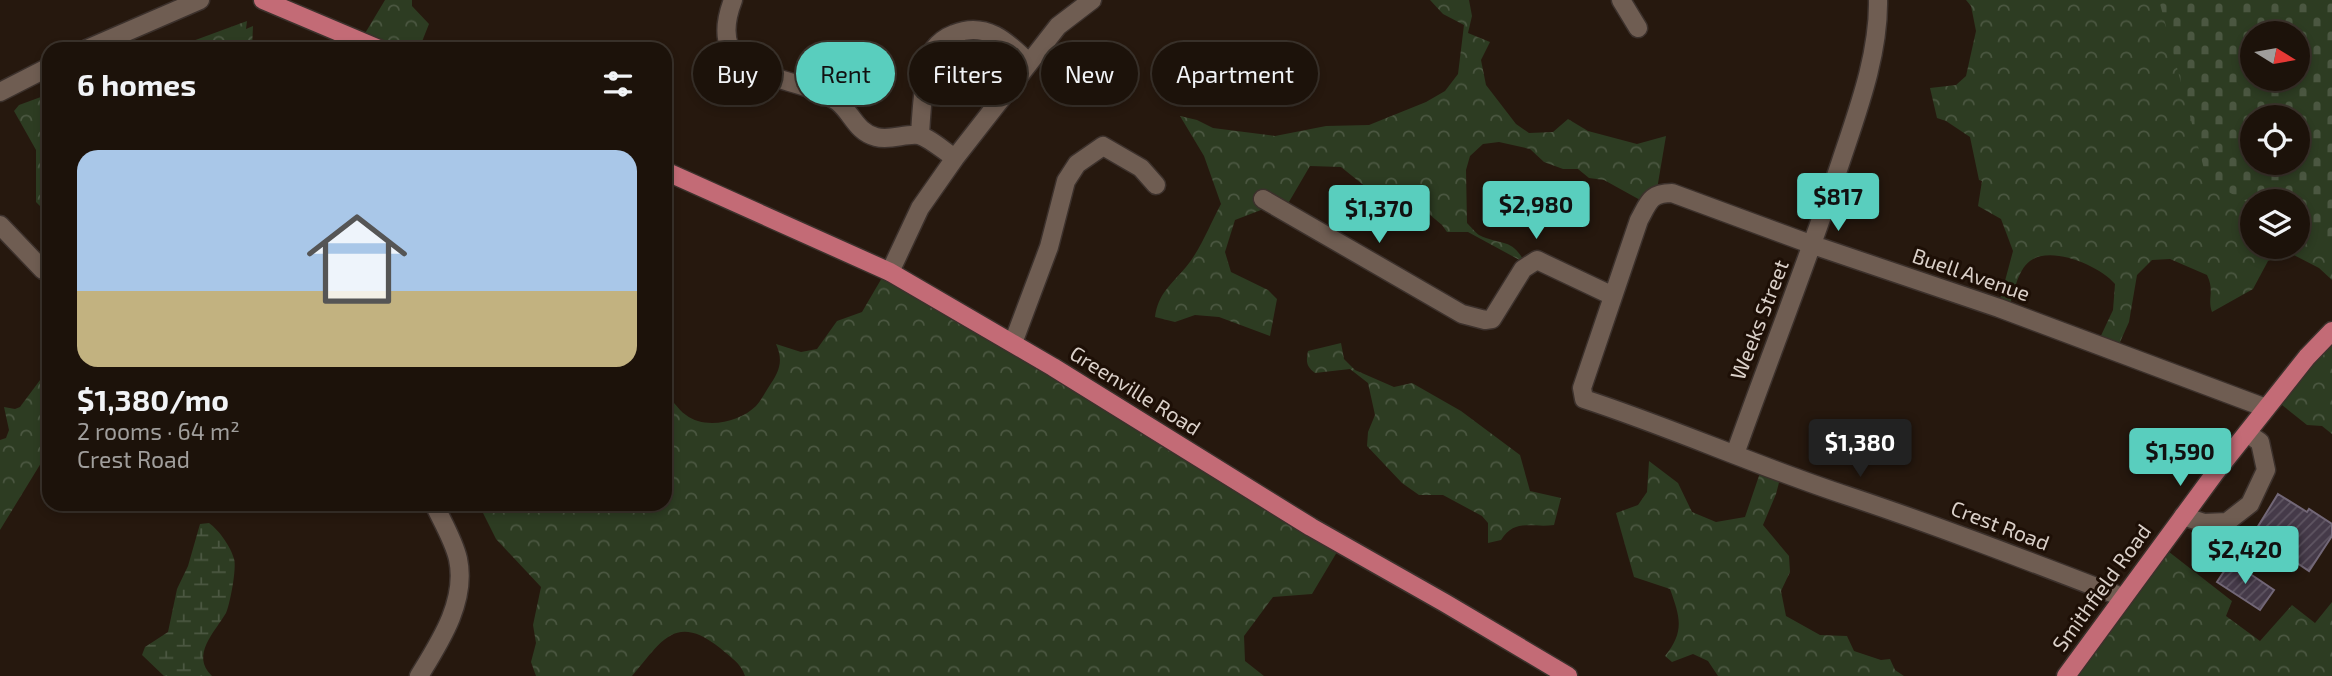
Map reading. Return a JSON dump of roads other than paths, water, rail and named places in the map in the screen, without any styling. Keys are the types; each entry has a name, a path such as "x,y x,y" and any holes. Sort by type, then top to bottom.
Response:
{"main road":[{"path":"263,0 362,42"},
{"name":"Greenville Road","path":"672,174 890,272 1013,343 1311,527 1568,676"},
{"name":"Smithfield Road","path":"2066,676 2122,597 2266,408 2332,331"}],"street":[{"path":"103,42 200,0"},
{"path":"733,0 727,18 727,36 734,53 754,72 815,91 838,102 859,127 877,138 920,135 955,158"},
{"path":"890,272 920,208 955,158 1058,26 1092,0"},
{"path":"1621,0 1638,28"},
{"name":"Weeks Street","path":"1735,454 1772,350 1814,245 1853,125 1870,62 1878,0"},
{"path":"920,135 921,114 933,51 946,37 964,30 996,34 1028,62"},
{"path":"0,92 42,71"},
{"path":"1013,343 1049,247 1066,181 1077,164 1103,146 1141,168 1156,185"},
{"name":"Buell Avenue","path":"1613,296 1639,220 1658,193 1672,193 1999,308 2266,408"},
{"path":"1263,199 1462,314 1485,320 1492,319 1523,269 1537,260 1613,296"},
{"path":"0,225 42,269"},
{"name":"Crest Road","path":"1613,296 1582,388 1584,399 1643,418 1848,496 1950,530 2122,597"},
{"path":"2183,516 2204,523 2227,522 2250,504 2266,470 2260,442 2247,433"},
{"path":"419,676 442,639 455,605 460,578 458,557 437,511"}]}
